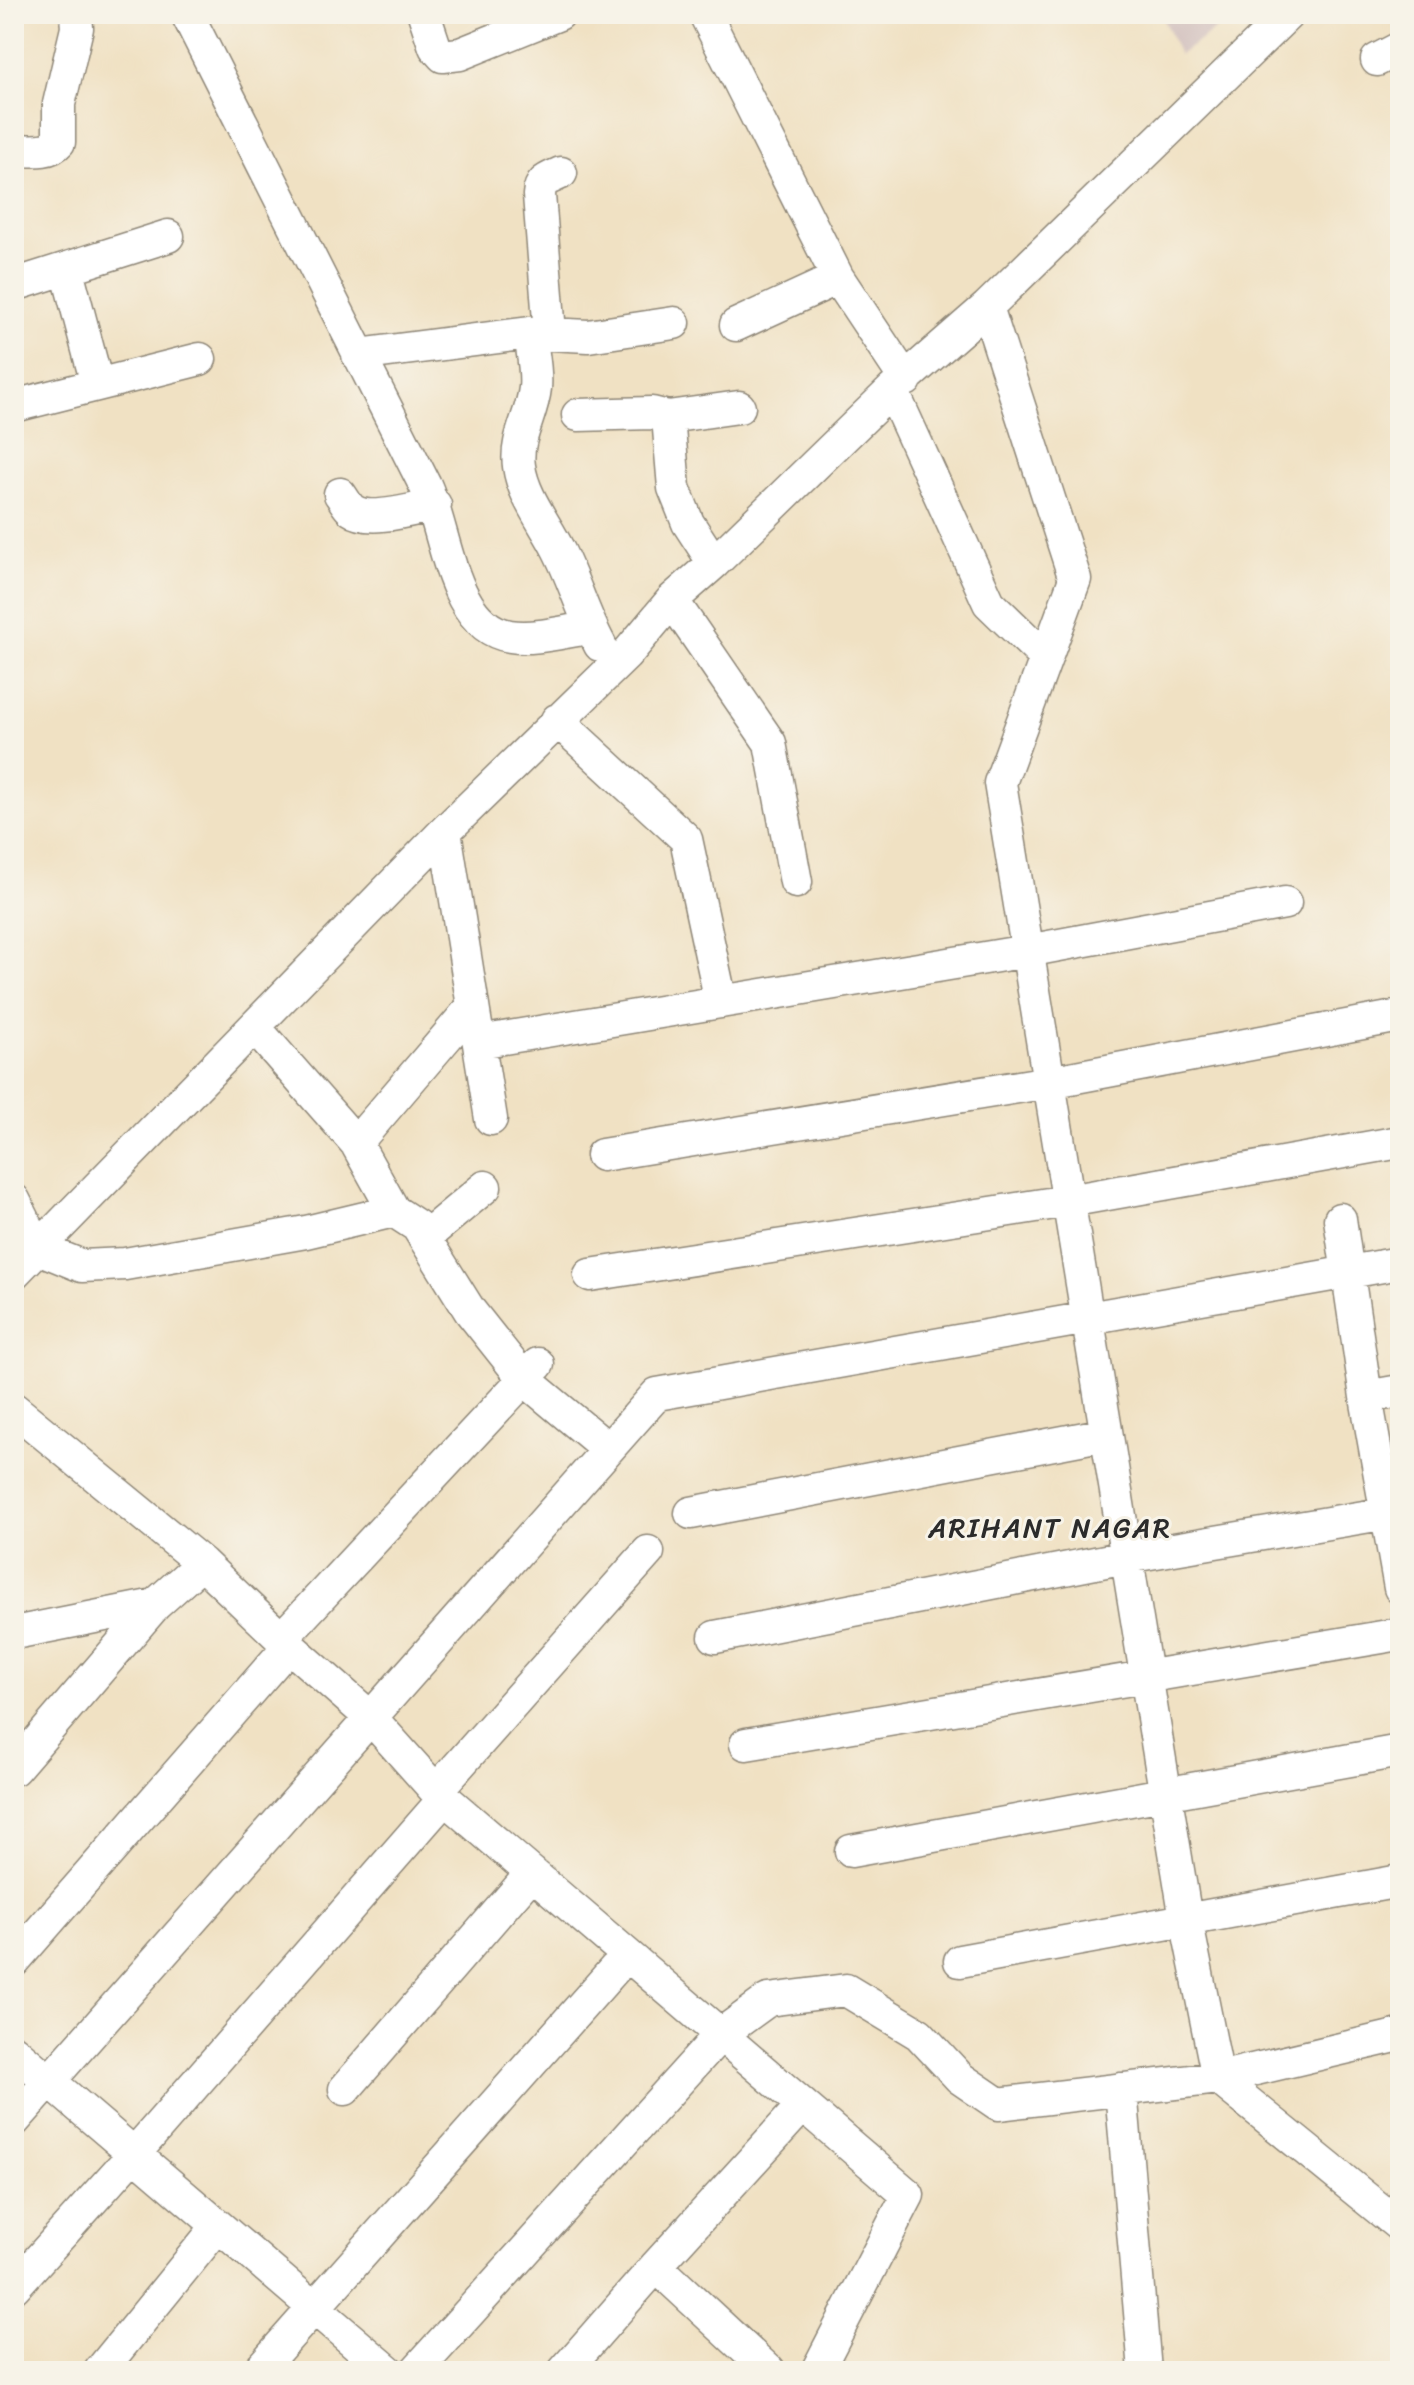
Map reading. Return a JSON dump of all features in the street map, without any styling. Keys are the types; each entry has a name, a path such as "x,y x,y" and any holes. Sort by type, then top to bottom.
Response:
{"street":[{"path":"14,150 54,148 59,142 59,104 77,28 76,14"},
{"path":"187,14 435,505 455,578 467,604 482,623 506,636 526,637 590,628"},
{"path":"424,14 435,47 443,56 460,54 559,14"},
{"path":"705,14 838,278 899,385 989,603 1046,658"},
{"path":"14,1273 445,831 626,655 672,600 899,385 987,307 1288,14"},
{"path":"561,173 544,180 540,186 540,333 532,405 519,443 519,467 526,492 560,552 590,628 612,668"},
{"path":"14,285 168,236"},
{"path":"67,270 97,384"},
{"path":"736,325 838,278"},
{"path":"987,307 1075,579 1000,783 1165,1795 1218,2078 1400,2226"},
{"path":"358,355 540,333 588,336 674,323"},
{"path":"14,406 200,359"},
{"path":"578,415 652,413 668,417 739,407"},
{"path":"668,417 674,488 688,523 714,563"},
{"path":"340,494 352,509 364,516 435,505"},
{"path":"672,600 770,743 796,882"},
{"path":"557,720 686,839 721,1002"},
{"path":"445,831 491,1119"},
{"path":"479,1042 1027,951 1285,903"},
{"path":"356,1143 473,1006"},
{"path":"602,1155 1049,1082 1400,1016"},
{"path":"255,1028 356,1143 394,1211 417,1226 470,1311 608,1449"},
{"path":"590,1275 1068,1201 1400,1142"},
{"path":"424,1238 485,1187"},
{"path":"14,1200 38,1248 82,1266 125,1264 306,1232 394,1211"},
{"path":"1340,1219 1366,1397 1393,1512 1400,1588"},
{"path":"14,2121 657,1394 1400,1263"},
{"path":"14,1961 285,1643 531,1371"},
{"path":"1366,1397 1400,1391"},
{"path":"14,1409 202,1563 285,1643 370,1717 440,1795 908,2195 817,2371"},
{"path":"691,1513 1106,1434"},
{"path":"715,1637 1126,1557 1393,1512"},
{"path":"14,2287 134,2154 648,1552"},
{"path":"14,1769 155,1605 202,1563"},
{"path":"14,1633 155,1605"},
{"path":"746,1744 1400,1634"},
{"path":"851,1851 1400,1751"},
{"path":"345,2089 532,1873"},
{"path":"960,1961 1400,1881"},
{"path":"258,2371 627,1955"},
{"path":"416,2371 720,2035 768,2000 846,1990 919,2034 960,2078 998,2104 1218,2078 1400,2035"},
{"path":"14,2051 388,2371"},
{"path":"1121,2089 1145,2371"},
{"path":"575,2367 656,2266 803,2105"},
{"path":"100,2371 218,2226"},
{"path":"656,2266 769,2371"}],"shaded area":[{"path":"1161,14 1237,14 1179,55"}],"district":[{"name":"ARIHANT NAGAR","path":"1050,1527"}]}
